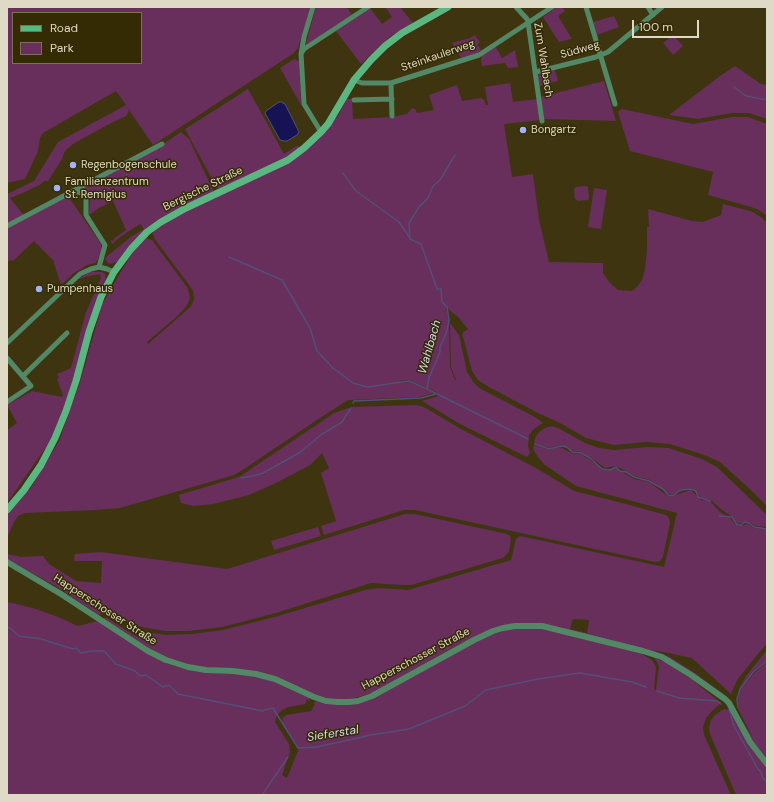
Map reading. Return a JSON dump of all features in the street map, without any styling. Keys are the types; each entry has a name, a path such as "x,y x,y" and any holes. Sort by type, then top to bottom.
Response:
{"main road":[{"name":"Bergische Straße","path":"7,510 24,490 41,465 55,438 76,381 89,332 101,297 114,272 132,249 147,232 161,222 186,208 288,160 304,148 321,132 332,118 354,80 385,46 402,34 448,7"}],"street":[{"path":"313,7 304,37 302,52 304,104 321,132"},
{"path":"302,52 304,49 368,7"},
{"name":"Zum Wahlbach","path":"516,7 528,22 542,120"},
{"name":"Steinkaulerweg","path":"354,80 362,83 391,83 479,54 552,7"},
{"path":"586,7 615,104"},
{"path":"648,7 653,15"},
{"name":"Südweg","path":"536,72 596,57 608,52 662,7"},
{"name":"Steinkaulerweg","path":"391,83 392,116"},
{"path":"354,100 392,99"},
{"path":"7,226 162,144"},
{"path":"71,192 84,194 86,198 86,216 105,245 99,267"},
{"path":"7,343 80,274 90,268 99,267 114,272"},
{"path":"23,376 67,333"},
{"path":"7,358 31,386 7,402"},
{"name":"Happerschosser Straße","path":"7,562 61,594 148,651 166,660 188,667 206,670 256,674 275,679 326,701 349,702 358,701 372,696 474,640 493,631 515,626 542,626 642,651 662,657 725,699 729,703 750,742 767,764"}],"green space":[{"path":"7,7 311,7 298,48 294,53 153,145 127,107 129,111 126,116 73,144 67,149 48,181 44,181 23,193 10,198 26,218 68,196 101,244 101,250 97,261 74,273 62,284 53,260 34,241 14,260 7,261 7,194 34,181 58,142 126,105 116,91 43,133 40,138 38,151 25,179 7,183"},
{"path":"316,7 347,7 352,15 307,44 306,43"},
{"path":"385,7 400,7 413,23 391,36 361,64 336,31 370,8 382,24 392,17"},
{"path":"557,7 562,7 565,11 558,16 572,39 559,42 543,17"},
{"path":"614,16 619,27 597,35 593,22"},
{"path":"475,35 480,43 477,44 481,50 477,53 461,58 452,43"},
{"path":"673,35 683,46 673,55 663,43"},
{"path":"495,46 502,58 515,50 518,67 508,68 505,63 482,66 482,54"},
{"path":"294,59 299,61 301,105 280,68"},
{"path":"735,66 761,84 767,85 767,119 749,113 732,113 698,119 669,115 720,76"},
{"path":"555,70 558,81 539,86 538,77 540,74"},
{"path":"604,81 616,121 544,119 540,97"},
{"path":"510,83 513,102 538,99 541,120 504,124 512,177 533,174 539,220 549,262 603,263 603,273 610,283 618,290 632,291 642,280 645,270 647,227 649,227 648,209 692,221 703,222 721,215 723,204 750,211 762,218 767,223 767,506 720,462 704,455 670,444 647,442 614,445 586,438 562,424 489,387 478,380 472,371 462,333 468,329 458,317 446,308 449,323 450,367 455,380 451,367 450,323 459,335 467,372 474,383 481,389 535,417 543,423 535,428 529,435 528,446 530,453 527,457 462,425 422,401 438,396 436,392 409,380 400,381 401,383 409,382 434,393 419,397 348,400 234,475 120,508 25,513 18,516 7,538 7,515 32,486 59,441 80,382 102,305 135,249 145,239 148,238 152,240 187,287 190,298 185,308 147,342 148,344 192,305 194,298 193,291 189,285 154,238 154,235 152,235 154,231 177,215 280,167 326,130 338,116 347,99 352,99 353,119 393,117 407,114 412,108 415,109 417,113 434,110 429,95 457,85 462,101 481,98 484,100 486,105 488,105 485,87"},
{"path":"248,89 284,154 298,145 299,148 291,155 218,189 185,129"},
{"path":"622,109 693,124 732,117 748,117 767,124 767,216 759,210 751,207 708,195 713,172 630,151 618,112"},
{"path":"181,132 189,139 213,192 178,209 117,262 110,264 108,263 105,259 106,257 132,236 144,229 140,224 112,244 112,240 114,241 116,237 126,230 113,201 89,215 90,196 88,193 80,189 156,149"},
{"path":"576,187 588,187 588,200 578,201 575,199 574,189"},
{"path":"594,188 607,190 601,229 588,227"},
{"path":"90,272 102,272 105,274 106,278 68,396 53,437 7,503 7,430 17,423 7,405 32,391 62,397 63,395 57,379 59,378 57,374 71,368 86,312 101,278 100,274 79,279"},
{"path":"416,405 424,407 461,429 536,468 574,491 666,515 669,518 670,523 663,557 660,561 655,562 415,510 404,510 324,535 321,526 336,521 321,473 329,468 322,453 310,465 249,495 213,504 193,506 181,503 179,495 239,477 334,413 352,407"},
{"path":"552,426 585,443 599,448 614,450 647,447 669,448 702,459 717,467 767,515 767,527 755,526 749,522 738,524 731,516 711,500 702,499 692,488 670,495 650,480 635,476 616,466 605,468 581,452 572,451 561,445 549,448 534,443 539,432"},
{"path":"534,445 549,450 560,447 571,453 580,454 604,470 616,468 634,479 649,482 669,497 691,490 701,500 710,501 720,512 730,518 737,526 748,524 754,528 767,530 767,643 737,680 731,694 692,658 653,650 670,657 695,673 727,697 668,658 540,624 489,630 456,646 373,692 350,699 339,700 318,696 269,674 195,666 168,658 149,648 104,619 107,618 137,637 141,631 166,635 192,634 223,630 275,617 365,590 378,588 408,590 511,560 516,539 520,536 664,567 677,513 576,486 545,465 533,449","holes":["574,619 589,620 587,633 570,629"]},
{"path":"405,514 415,514 507,534 510,536 511,540 509,551 503,558 411,585 371,583 276,613 222,627 189,631 165,631 142,627 102,613 99,615 57,587 7,559 7,554 21,557 43,556 49,564 76,581 101,583 102,561 74,561 75,554 101,552 227,569"},
{"path":"318,527 321,536 274,550 271,541"},
{"path":"7,602 36,609 78,626 98,621 150,655 171,665 206,672 264,678 309,698 309,701 307,699 305,704 288,707 282,710 277,715 275,722 289,744 290,752 282,775 287,778 299,748 282,723 283,718 286,715 311,711 315,704 313,703 317,701 351,704 488,635 518,628 542,629 642,654 652,660 656,667 654,689 656,690 659,666 653,657 667,663 691,679 721,703 706,718 703,727 704,735 731,795 7,795"},
{"path":"767,650 767,660 754,670 739,689 746,676"},
{"path":"767,662 767,795 736,795 710,734 709,727 711,720 715,715 724,709 730,710 739,716 753,738 737,707 739,707 738,699 740,690 755,672"}],"shaded area":[{"path":"279,102 285,104 299,132 287,141 280,140 265,113"}],"waterway":[{"path":"734,87 746,96 767,100"},
{"name":"Wahlbach","path":"455,155 440,180 433,186 428,198 419,207 409,223 410,239 421,244 437,289 441,289 442,302 447,307 449,320 447,331 429,378 427,389 528,439"},
{"path":"343,173 356,191 399,222 410,238"},
{"path":"229,257 282,280 310,328 317,351 333,368 353,383 367,387 409,381 427,389"},
{"path":"353,403 354,401 421,398 436,394"},
{"path":"241,478 263,473 299,453 322,434 342,422 351,408"},
{"name":"Wahlbach","path":"535,444 549,449 561,446 567,447 572,452 581,453 590,458 602,469 610,470 616,467 620,471 626,472 634,477 649,481 663,489 669,496 674,495 680,490 691,489 696,491 698,497 710,501"},
{"name":"Wahlbach","path":"719,516 732,517 737,525 741,525 745,522 754,527 767,529"},
{"name":"Sieferstal","path":"7,627 19,636 42,639 73,649 76,648 81,653 104,651 116,664 135,671 140,676 146,675 163,687 169,685 178,694 263,711 273,708 298,748 317,747 371,735 409,729 465,706 486,690 538,679 580,673 632,682 646,687"},
{"name":"Wahlbach","path":"738,707 737,699 740,689 754,671 767,661"},
{"name":"Sieferstal","path":"657,691 679,698 717,701 721,704"},
{"name":"Wahlbach","path":"729,710 733,724 761,772 762,777 767,782"},
{"path":"262,795 288,757"}],"place":[{"name":"Bongartz","path":"523,130"},
{"name":"Regenbogenschule","path":"73,165"},
{"name":"Familienzentrum St. Remigius","path":"57,188"},
{"name":"Pumpenhaus","path":"39,289"}]}
